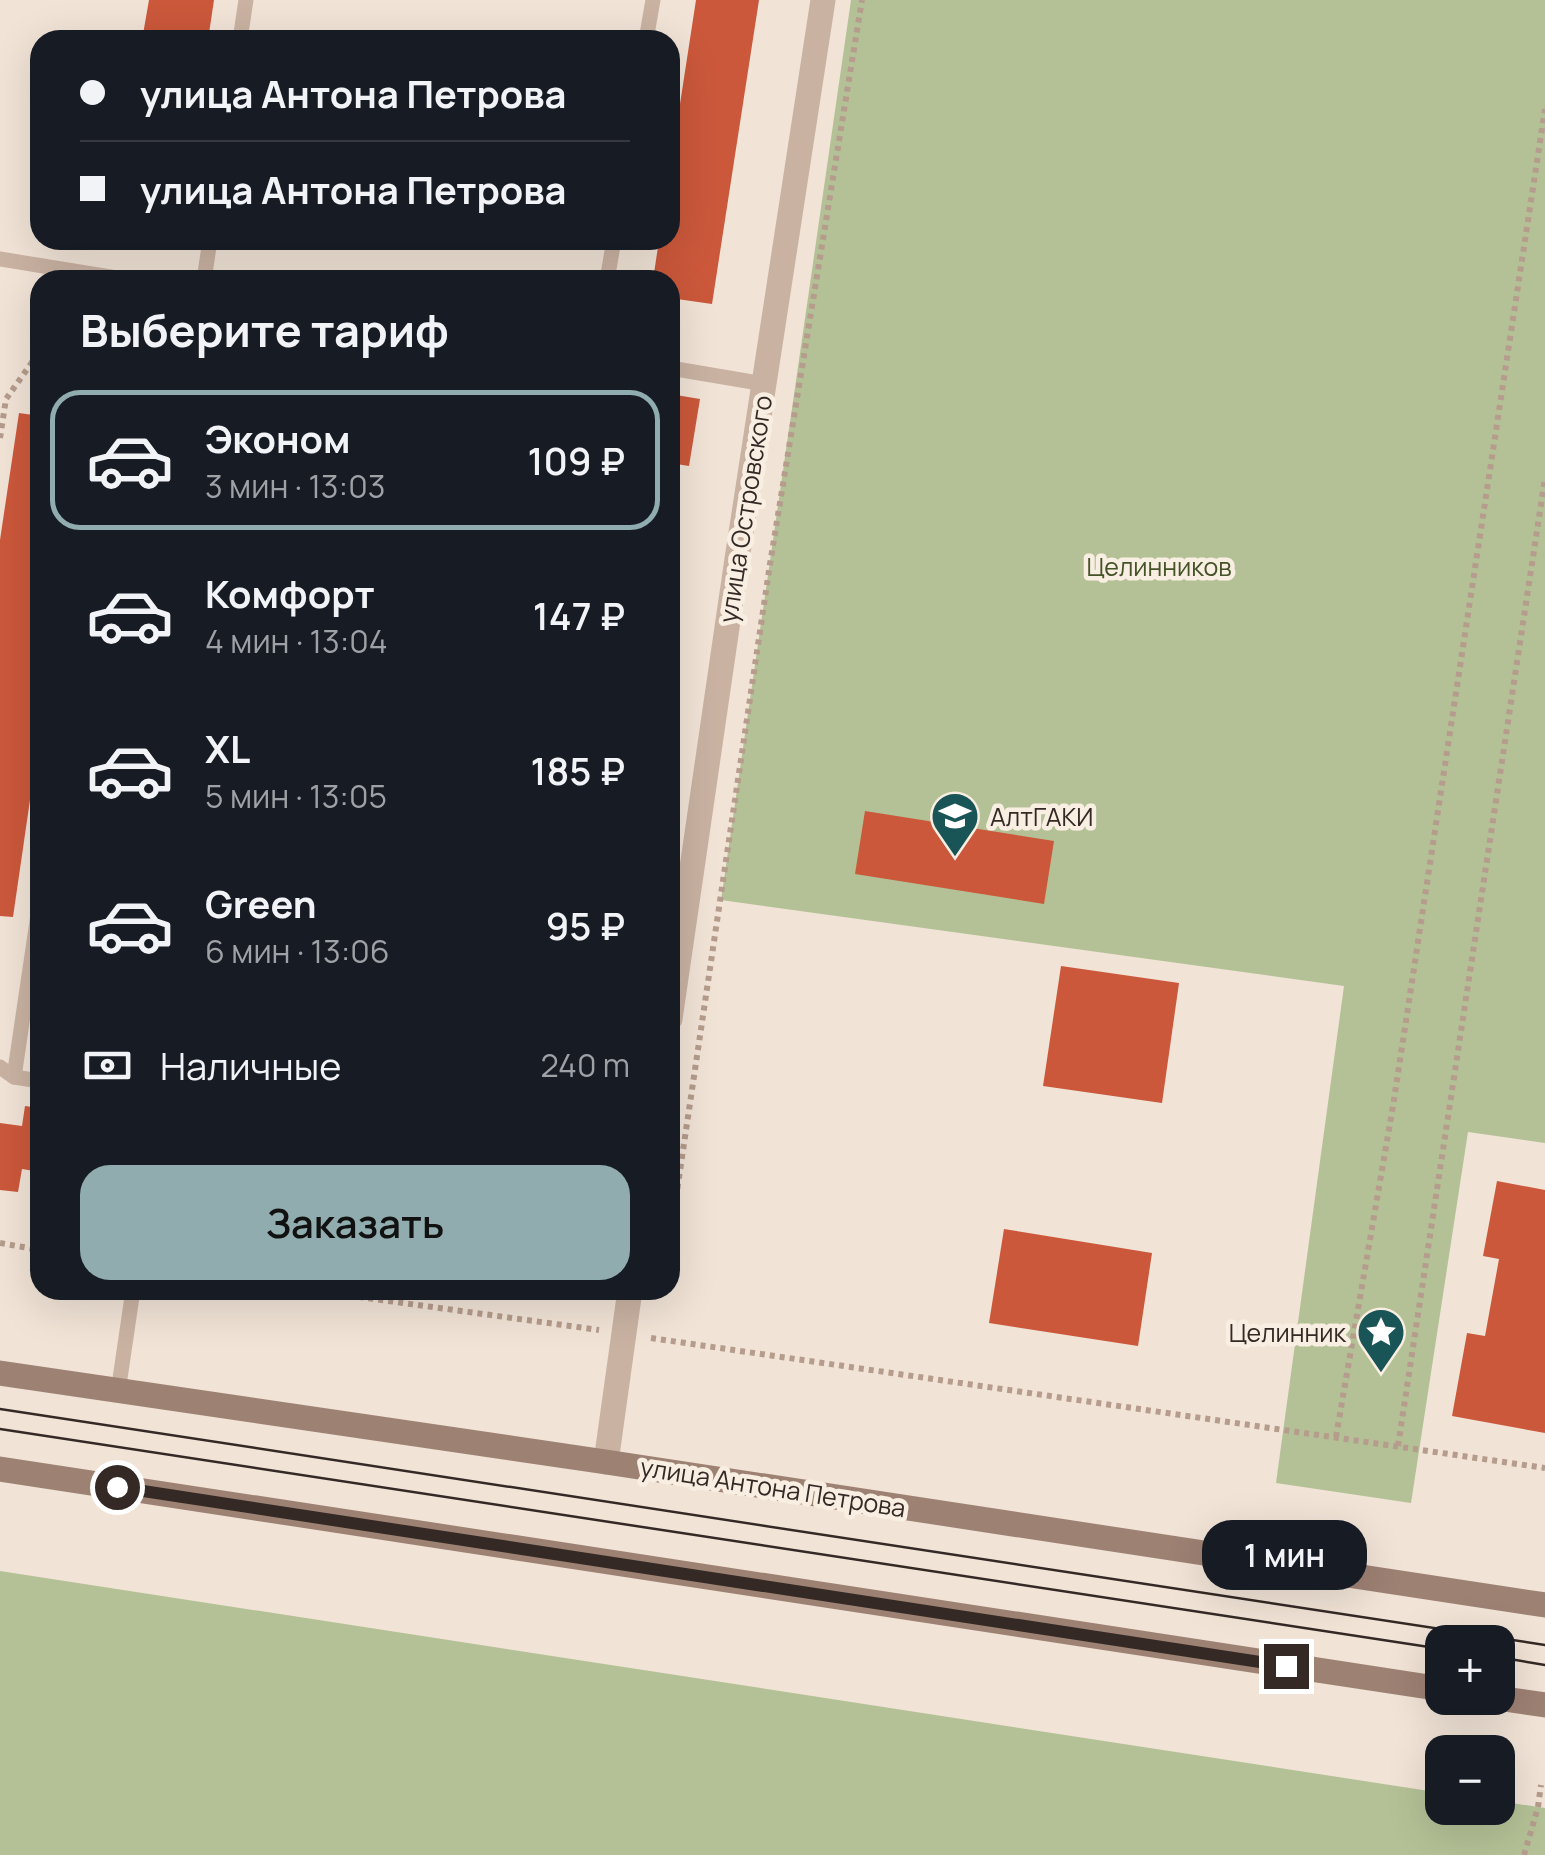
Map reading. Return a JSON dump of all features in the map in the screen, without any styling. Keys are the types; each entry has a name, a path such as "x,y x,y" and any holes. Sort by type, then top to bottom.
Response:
{"main road":[{"name":"улица Антона Петрова","path":"0,1373 1545,1605"},
{"path":"0,1469 1425,1686"},
{"path":"1515,1701 1545,1705"}],"street":[{"name":"улица Островского","path":"680,950 823,0"},
{"path":"606,1462 628,1300"}],"lane":[{"path":"242,30 246,0"},
{"path":"648,30 653,0"},
{"path":"0,259 68,270"},
{"path":"680,370 765,384"},
{"path":"7,1072 30,953"},
{"path":"118,1392 132,1300"}],"path":[{"path":"680,1171 770,564 862,0"},
{"path":"1336,1437 1393,1106 1545,109"},
{"path":"0,438 6,399 30,365"},
{"path":"1398,1446 1545,478"},
{"path":"0,1243 30,1248"},
{"path":"380,1300 1545,1468"},
{"path":"1524,1855 1541,1785"}],"green space":[{"name":"Целинников","path":"851,0 1545,0 1545,1143 1468,1132 1411,1503 1276,1483 1344,986 721,900"},
{"path":"0,1571 1425,1790 1425,1825 1515,1825 1515,1804 1545,1808 1545,1855 0,1855"}],"building":[{"path":"149,0 214,0 210,30 144,30"},
{"path":"696,0 759,0 712,304 680,299 680,270 654,270 658,250 680,250 680,104"},
{"path":"680,396 700,399 689,466 680,465"},
{"path":"19,413 30,415 30,800 13,917 0,916 0,540"},
{"name":"АлтГАКИ","path":"865,811 1054,841 1044,904 855,874"},
{"path":"1061,966 1179,983 1162,1103 1043,1086"},
{"path":"25,1106 30,1107 30,1170 22,1169 18,1192 0,1190 0,1123 22,1126"},
{"path":"1497,1181 1545,1190 1545,1433 1452,1416 1467,1333 1485,1336 1499,1259 1483,1256"},
{"path":"1004,1229 1152,1253 1138,1346 989,1323"}],"tram line":[{"path":"0,1409 1545,1645"},
{"path":"0,1429 1425,1646"},
{"path":"1515,1660 1545,1665"}],"place":[{"name":"АлтГАКИ","path":"955,858"},
{"name":"Целинник","path":"1381,1374"}],"route":[{"path":"117,1487 1286,1666"}]}
